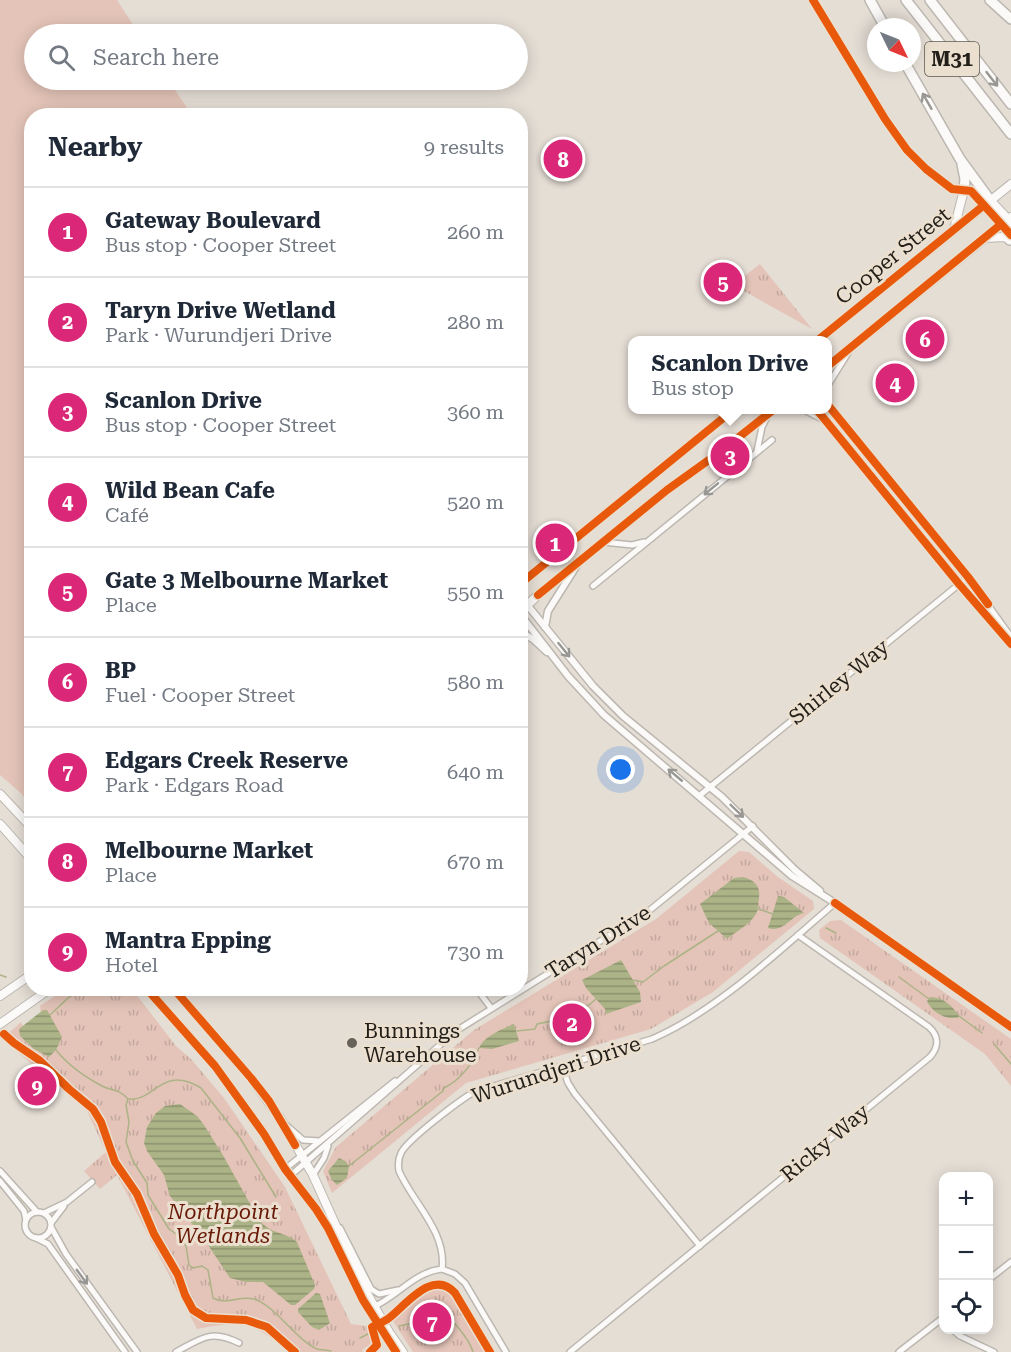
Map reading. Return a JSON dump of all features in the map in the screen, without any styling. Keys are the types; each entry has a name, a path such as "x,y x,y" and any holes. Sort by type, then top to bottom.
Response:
{"highway":[{"path":"870,0 880,18"},
{"name":"M31","path":"906,0 1011,134"},
{"name":"M31","path":"930,0 1011,104"},
{"path":"990,0 1011,19"},
{"path":"910,72 960,159 990,200"},
{"path":"960,159 964,171 964,190"}],"main road":[{"name":"Cooper Street","path":"823,336 1011,184"},
{"path":"954,229 964,190"},
{"path":"990,200 1010,219"},
{"name":"Cooper Street","path":"832,363 1010,219"},
{"path":"984,238 1004,237 1010,240"},
{"path":"528,577 729,414"},
{"path":"528,604 667,490 767,414"},
{"path":"0,795 24,820"},
{"path":"0,824 24,851"},
{"path":"0,996 24,980"},
{"path":"0,1024 40,996"},
{"path":"153,996 215,1066 264,1134 290,1176 325,1224 396,1352"},
{"path":"180,996 251,1078 280,1118 313,1175 371,1307 403,1352"}],"street":[{"path":"832,379 854,344"},
{"path":"832,410 968,577 1011,637"},
{"path":"756,452 762,427 769,414"},
{"path":"812,414 826,421"},
{"path":"820,414 1011,644"},
{"path":"593,586 772,440"},
{"path":"602,542 632,544 648,540"},
{"path":"545,628 548,611 581,560"},
{"name":"Shirley Way","path":"699,796 968,577"},
{"path":"528,606 593,686 623,716 709,786 753,826 795,870 835,903"},
{"path":"528,623 556,661"},
{"path":"528,636 556,661 586,697 616,726 792,876 835,903 1011,1027"},
{"path":"616,726 623,716"},
{"name":"Taryn Drive","path":"528,985 650,910 753,826"},
{"name":"Wurundjeri Drive","path":"442,1269 443,1252 439,1239 399,1171 399,1157 408,1144 474,1092 652,1039 667,1031 723,996 835,903"},
{"name":"Ricky Way","path":"570,1352 930,1057 936,1048 936,1038 929,1027 798,935"},
{"path":"482,996 491,1008"},
{"name":"Taryn Drive","path":"285,1168 329,1144 456,1031 510,996"},
{"name":"Taryn Drive","path":"290,1176 320,1141 363,1104 418,1063"},
{"path":"562,1066 571,1089 700,1246"},
{"path":"280,1118 303,1140 320,1141"},
{"path":"313,1175 324,1158 329,1144"},
{"path":"0,1171 51,1225 66,1254 137,1352"},
{"path":"0,1181 24,1211 29,1234 48,1244 53,1250 125,1352"},
{"path":"26,1222 30,1215 67,1202 92,1182"},
{"path":"36,1238 47,1234 67,1202"},
{"path":"332,1217 345,1236 371,1290 379,1294 398,1290"},
{"path":"993,1276 1011,1262"},
{"path":"371,1307 427,1273 442,1269 455,1274 465,1283 506,1352"},
{"path":"899,1352 939,1321"},
{"path":"176,1352 213,1334 226,1336 239,1343"},
{"path":"958,1334 994,1352"}],"green space":[{"path":"0,0 117,0 133,24 24,24 24,90 175,90 187,108 24,108 24,797 0,775"},
{"path":"760,264 812,329 733,285"},
{"path":"739,851 749,852 778,877 813,901 814,909 713,992 651,1029 466,1083 332,1193 323,1171 336,1147 474,1030 656,919"},
{"path":"841,920 1011,1039 1011,1086 985,1054 820,938 819,930 830,921"},
{"name":"Northpoint Wetlands","path":"55,996 137,996 176,1046 191,1059 224,1098 285,1187 351,1324 367,1326 376,1341 362,1350 363,1352 287,1352 265,1334 246,1326 236,1324 197,1329 117,1175 100,1189 84,1171 106,1152 87,1111 2,1039 21,1022 23,1026 43,1030 40,1006"},
{"path":"441,1285 455,1295 489,1352 413,1352 391,1318 420,1293"}],"shaded area":[{"path":"743,877 758,887 757,913 727,939 709,923 700,904 734,878"},
{"path":"778,896 784,897 804,913 783,926 768,928"},
{"path":"621,960 640,992 641,1002 606,1014 605,1009 586,988 582,980"},
{"path":"930,997 947,1003 960,1017 945,1017 936,1012 927,1001"},
{"path":"43,1010 47,1010 62,1037 56,1050 49,1057 34,1049 20,1036 19,1029"},
{"path":"514,1024 519,1041 492,1049 479,1048 489,1036"},
{"path":"180,1104 197,1116 204,1125 259,1220 269,1228 297,1242 315,1285 314,1289 295,1305 291,1305 263,1282 246,1282 230,1278 204,1239 170,1196 164,1175 144,1143 147,1127 156,1113 165,1106"},
{"path":"339,1158 349,1166 347,1178 337,1185 328,1171"},
{"path":"316,1293 320,1294 330,1323 319,1330 312,1327 298,1312 298,1309"}],"waterway":[{"path":"758,909 773,914"},
{"path":"826,928 836,933"},
{"path":"633,980 643,982 718,931"},
{"path":"0,975 6,977"},
{"path":"899,977 929,999"},
{"path":"50,1015 71,996"},
{"path":"517,1031 535,1029 537,1024 568,1016 596,999"},
{"path":"959,1016 982,1033"},
{"path":"994,1044 1011,1064"},
{"path":"349,1166 455,1081 469,1066 479,1048"},
{"path":"56,1050 83,1075 102,1086 121,1093 128,1099 126,1105 129,1122 126,1142 133,1161 147,1183 148,1195 169,1229 179,1236 186,1246 189,1265 193,1268 202,1266 208,1270 213,1298 223,1301 254,1299 270,1308 309,1345 331,1351"},
{"path":"129,1099 138,1098 168,1082 177,1080 201,1088 240,1138 276,1197"},
{"path":"399,1326 423,1321 432,1314 441,1312 460,1330 473,1352"},
{"path":"360,1338 370,1333"}],"cycle path":[{"path":"813,0 885,119 907,150 926,169 952,189 971,191 1011,235"},
{"path":"823,336 983,206"},
{"path":"832,363 1000,225"},
{"path":"832,410 988,604"},
{"path":"528,577 728,414"},
{"path":"538,595 667,490 768,414"},
{"path":"820,414 1011,644"},
{"path":"835,903 1011,1027"},
{"path":"153,996 215,1066 264,1134 285,1169 316,1209 328,1228 363,1300 396,1352"},
{"path":"180,996 269,1101 295,1145"},
{"path":"4,1034 39,1060 93,1109 101,1122 115,1162 137,1194 154,1234 178,1275 193,1310 206,1318 246,1320 267,1327 295,1352"},
{"path":"370,1352 377,1345 372,1327 389,1318 420,1291 429,1286 438,1285 447,1286 455,1293 490,1352"}],"place":[{"name":"Melbourne Market","path":"563,159"},
{"name":"Gate 3 Melbourne Market","path":"723,282"},
{"name":"BP","path":"925,339"},
{"name":"Wild Bean Cafe","path":"895,383"},
{"name":"Scanlon Drive","path":"730,456"},
{"name":"Gateway Boulevard","path":"555,543"},
{"name":"Taryn Drive Wetland","path":"572,1023"},
{"name":"Bunnings Warehouse","path":"352,1043"},
{"name":"Mantra Epping","path":"37,1086"},
{"name":"Edgars Creek Reserve","path":"432,1322"}]}
